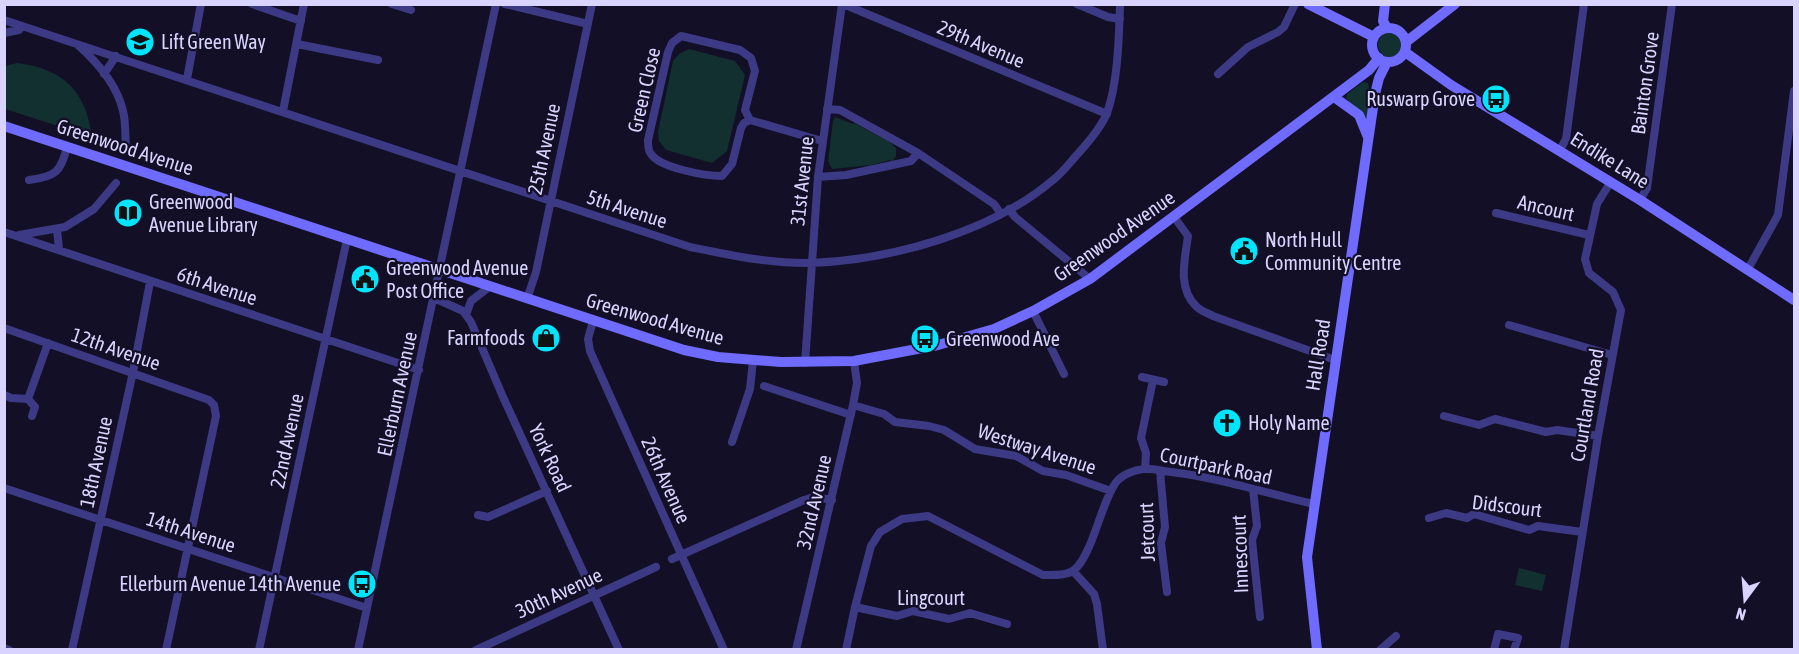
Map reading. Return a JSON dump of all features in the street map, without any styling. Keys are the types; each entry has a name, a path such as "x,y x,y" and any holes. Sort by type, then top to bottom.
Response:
{"street":[{"path":"187,79 201,4"},
{"path":"252,4 301,21"},
{"path":"284,111 304,4"},
{"name":"Ellerburn Avenue","path":"358,650 496,4"},
{"path":"506,4 588,24"},
{"name":"25th Avenue","path":"526,299 536,272 592,4"},
{"name":"31st Avenue","path":"806,363 818,177 842,4"},
{"name":"29th Avenue","path":"842,4 1107,114"},
{"path":"1077,4 1108,17 1119,19"},
{"name":"5th Avenue","path":"4,20 690,247 754,259 811,263 868,256 925,244 968,229 1001,214 1054,180 1085,146 1107,114 1116,62 1120,4"},
{"path":"1218,74 1248,47 1284,27 1295,4"},
{"path":"1308,4 1374,37"},
{"path":"1385,4 1383,21 1387,28"},
{"path":"1406,47 1402,33 1387,28 1374,37 1372,45 1374,52 1383,60 1394,61 1401,58 1406,47 1455,4"},
{"path":"1560,150 1566,139 1584,4"},
{"name":"Bainton Grove","path":"1640,200 1647,188 1672,4"},
{"path":"393,5 411,10"},
{"path":"4,33 19,30 22,26"},
{"name":"Green Close","path":"681,36 702,40 740,50 751,58 755,70 746,110 750,120 741,128 732,164 722,176 706,176 658,162 650,153 648,140 668,52 676,39 681,36"},
{"name":"Greenwood Avenue","path":"74,42 88,54 117,94 123,112 126,148"},
{"path":"297,44 378,60"},
{"name":"Endike Lane","path":"1406,47 1451,85 1640,200 1794,300"},
{"path":"104,74 116,56"},
{"name":"Greenwood Avenue","path":"4,126 684,350 718,357 753,360 806,363 854,361 938,345 994,328 1033,311 1090,279 1383,60"},
{"name":"Hall Road","path":"1317,650 1307,556 1368,137 1383,60"},
{"path":"1748,269 1779,215 1794,91"},
{"path":"1334,97 1359,116 1368,137"},
{"path":"827,109 840,110 918,153 994,204 1001,214"},
{"path":"750,120 822,141"},
{"path":"29,180 45,178 56,173 64,162 67,147"},
{"path":"818,177 846,175 911,161 918,153"},
{"name":"Greenwood Avenue","path":"17,236 65,227 94,209 116,183"},
{"name":"Courtland Road","path":"1564,650 1598,436 1621,310 1613,292 1589,273 1585,259 1597,204 1610,183"},
{"path":"1009,209 1015,217 1090,279"},
{"name":"Ancourt","path":"1496,213 1589,235"},
{"path":"1173,218 1188,236 1183,275 1187,294 1196,307 1213,316 1335,360"},
{"path":"57,229 59,249"},
{"name":"6th Avenue","path":"4,232 419,370"},
{"name":"22nd Avenue","path":"259,650 346,239"},
{"name":"18th Avenue","path":"72,650 133,372 150,282"},
{"path":"434,298 451,304 466,315 471,301 489,287"},
{"path":"1033,311 1064,374"},
{"name":"York Road","path":"466,315 619,650"},
{"name":"26th Avenue","path":"593,321 588,339 590,351 724,650"},
{"path":"1509,326 1612,355"},
{"name":"12th Avenue","path":"4,328 133,372 209,400 214,405 216,416 188,548"},
{"path":"28,399 48,343"},
{"path":"732,442 750,389 753,360"},
{"name":"32nd Avenue","path":"796,650 851,415 857,383 854,361"},
{"path":"1142,377 1164,382"},
{"path":"1144,469 1146,453 1141,438 1153,380"},
{"path":"771,385 851,415"},
{"path":"4,395 11,398 28,399 35,407 32,416"},
{"name":"Westway Avenue","path":"853,405 884,414 896,422 944,430 975,449 1016,456 1043,471 1066,475 1111,491"},
{"path":"1444,416 1479,425 1495,419 1546,432 1557,430 1598,436"},
{"name":"Courtpark Road","path":"1073,571 1084,559 1117,481 1124,475 1144,469 1208,478 1314,504"},
{"name":"Jetcourt","path":"1160,471 1165,527 1161,543 1167,592"},
{"name":"14th Avenue","path":"4,488 367,608"},
{"name":"Innescourt","path":"1253,489 1257,526 1252,540 1260,617"},
{"path":"478,515 488,517 547,491"},
{"path":"672,559 804,500 814,497 832,500"},
{"name":"Didscourt","path":"1430,519 1446,513 1467,518 1473,514 1529,530 1538,526 1582,532"},
{"path":"846,650 871,546 880,532 902,519 928,516 1043,575 1073,571 1094,594 1103,650"},
{"path":"166,650 188,548"},
{"name":"30th Avenue","path":"476,650 656,567"},
{"name":"Lingcourt","path":"855,607 897,616 913,611 949,619 970,613 1007,624"},
{"path":"1494,650 1498,634 1518,638 1514,650"},
{"path":"1380,650 1396,636"}],"green space":[{"path":"1390,33 1398,37 1402,45 1398,53 1390,57 1382,53 1378,45 1382,37"},
{"path":"689,49 735,61 745,75 727,151 712,163 666,150 659,141 658,132 673,61 679,54"},
{"path":"17,63 48,71 70,85 84,107 92,137 5,109 5,66"},
{"path":"1363,82 1368,83 1371,96 1368,124 1346,98 1347,94"},
{"path":"835,117 854,123 890,142 896,148 896,156 892,162 890,160 872,165 832,169 828,161"},
{"path":"1519,568 1546,575 1542,591 1515,585"}],"place":[{"name":"Lift Green Way","path":"140,42"},
{"name":"Ruswarp Grove","path":"1496,99"},
{"name":"Greenwood Avenue Library","path":"128,213"},
{"name":"North Hull Community Centre","path":"1244,251"},
{"name":"Greenwood Avenue Post Office","path":"365,279"},
{"name":"Farmfoods","path":"546,338"},
{"name":"Greenwood Ave","path":"925,339"},
{"name":"Holy Name","path":"1227,423"},
{"name":"Ellerburn Avenue 14th Avenue","path":"362,584"}]}
